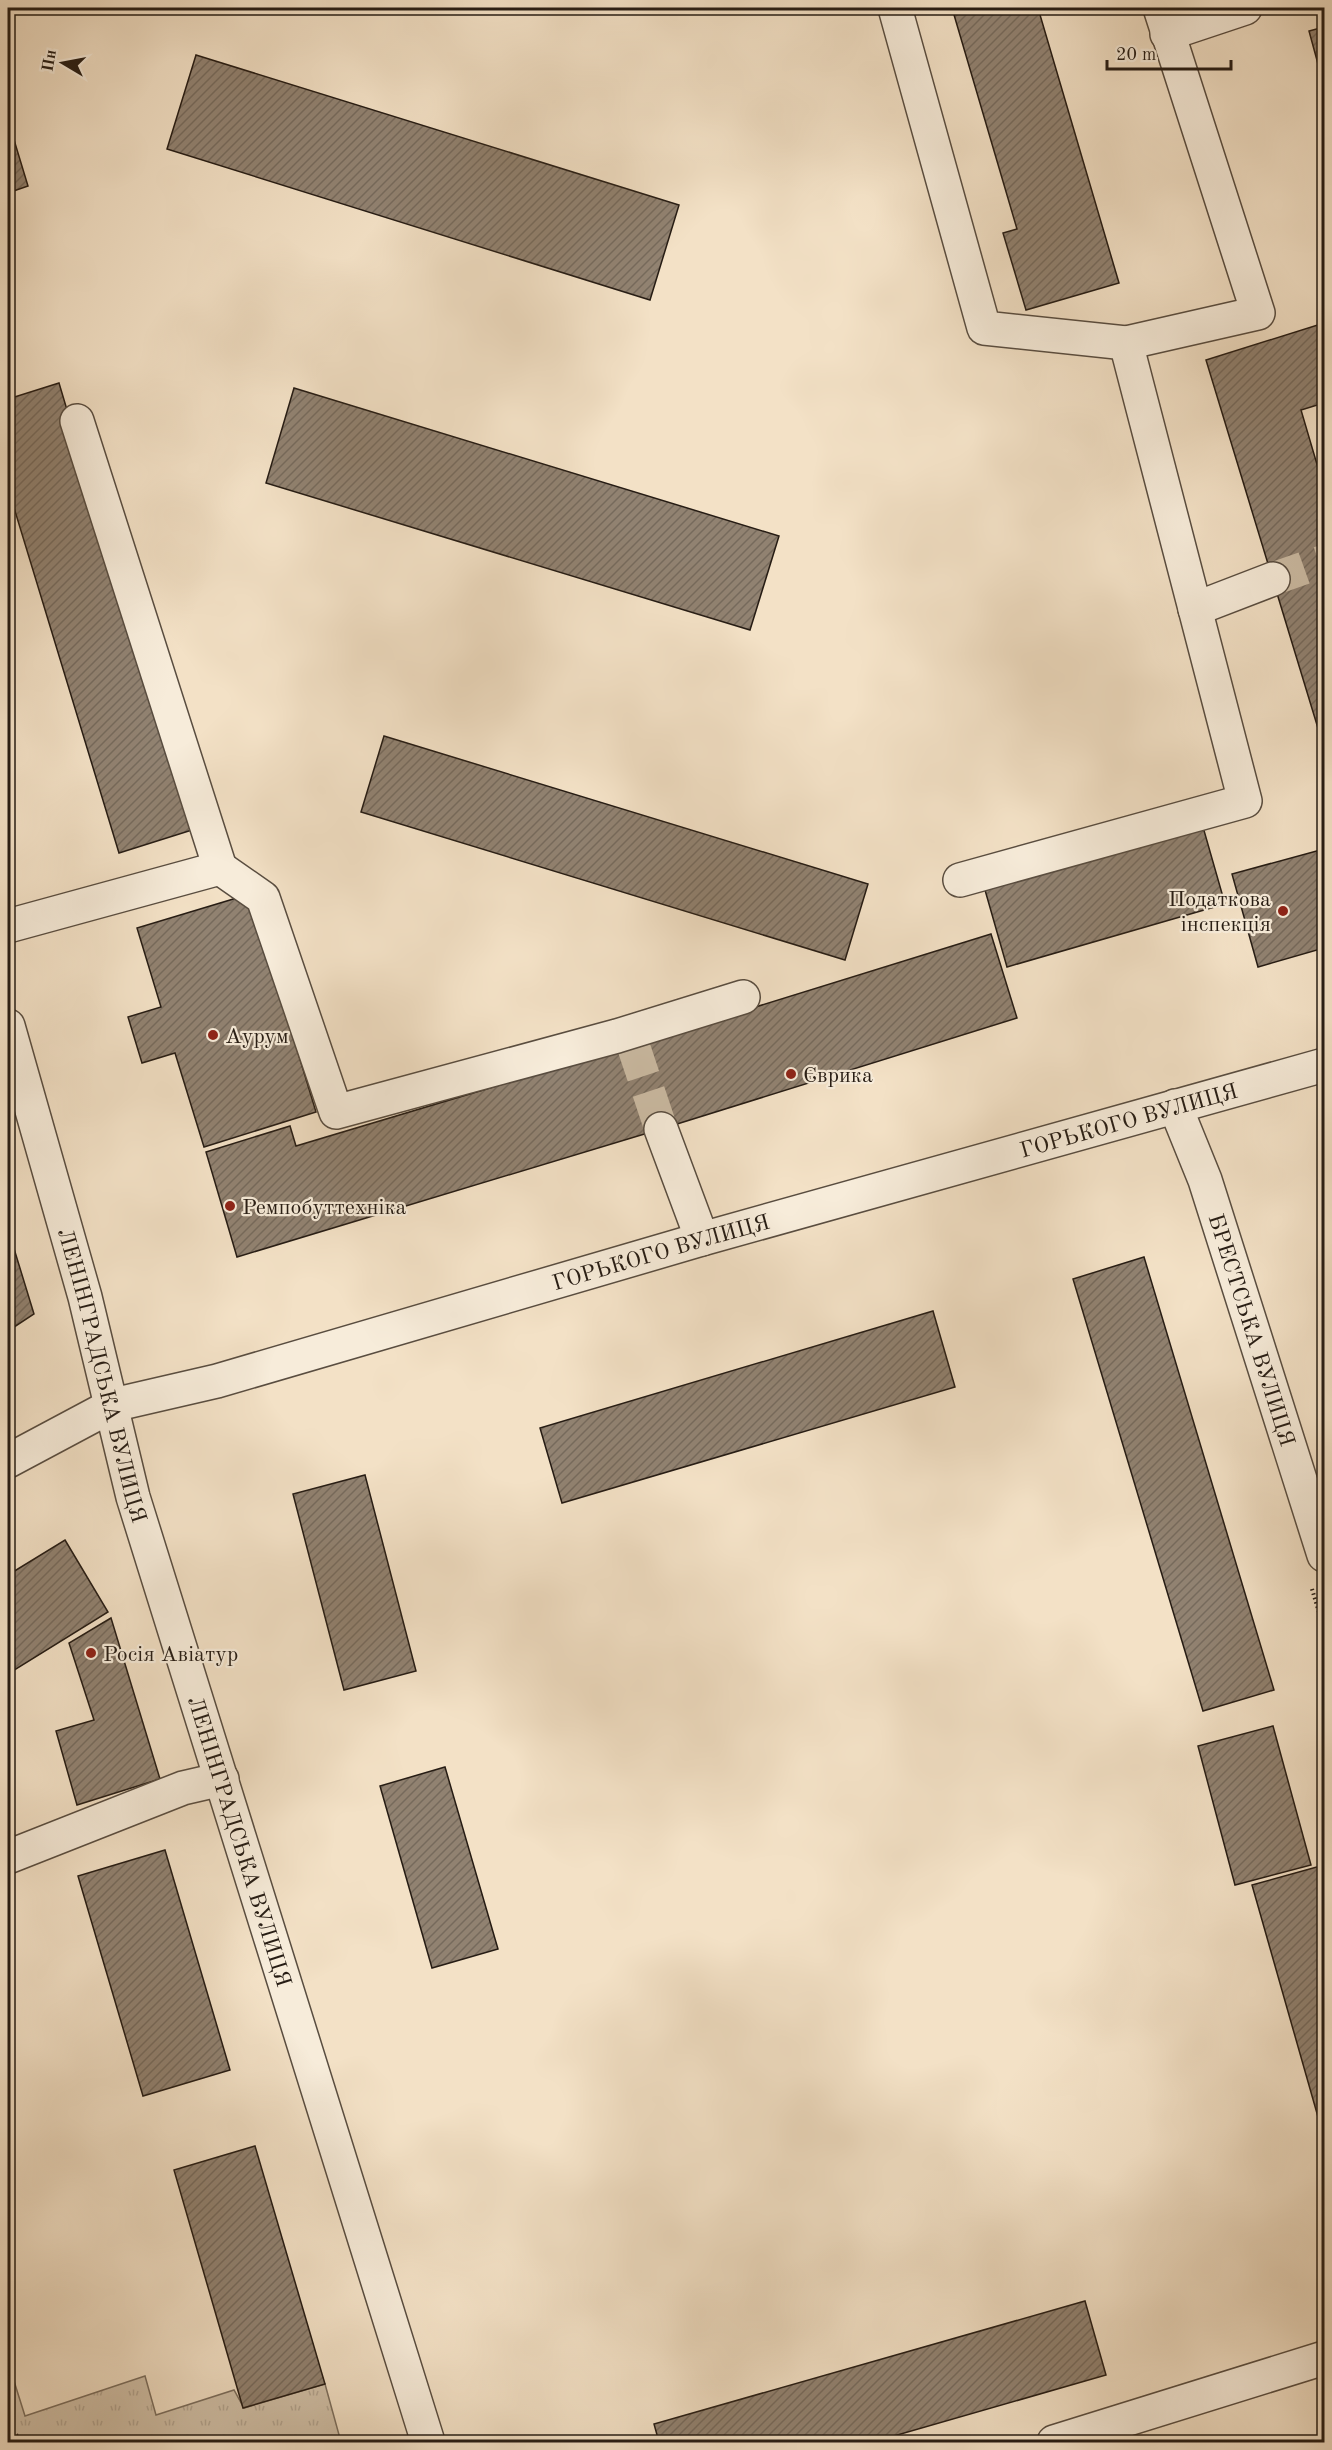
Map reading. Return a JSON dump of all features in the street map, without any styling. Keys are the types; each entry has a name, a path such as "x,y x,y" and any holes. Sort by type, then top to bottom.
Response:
{"street":[{"path":"895,8 984,328 1126,343 1258,313 1163,21 1245,8"},
{"path":"960,880 1245,801 1126,343"},
{"path":"77,422 220,868 263,898 336,1113 625,1041 743,997"},
{"path":"1195,609 1273,579"},
{"path":"8,926 220,868"},
{"name":"ЛЕНІНГРАДСЬКА ВУЛИЦЯ","path":"8,1026 85,1297 113,1405 133,1497 428,2442"},
{"name":"ГОРЬКОГО ВУЛИЦЯ","path":"8,1461 113,1405 217,1381 702,1239 1324,1065"},
{"name":"БРЕСТСЬКА ВУЛИЦЯ","path":"1175,1106 1209,1191 1324,1555"},
{"path":"661,1129 702,1239"},
{"path":"8,1857 183,1788 222,1779"},
{"path":"1054,2442 1324,2358"}],"path":[{"path":"8,2432 33,2442"}],"green space":[{"path":"8,2362 25,2416 145,2376 156,2415 234,2390 244,2408 325,2384 341,2442 8,2442"}],"building":[{"path":"952,8 1038,8 1119,283 1026,310 1003,233 1017,229"},
{"path":"1324,27 1324,86 1309,31"},
{"path":"196,55 679,205 650,300 167,149"},
{"path":"8,120 28,186 8,193"},
{"path":"1324,323 1324,403 1301,410 1324,488 1324,748 1206,360"},
{"path":"59,383 192,830 119,853 8,488 8,399"},
{"path":"294,388 779,536 750,630 266,483"},
{"path":"384,736 868,884 845,960 361,812"},
{"path":"1203,827 1225,904 1007,967 985,890"},
{"name":"Податкова інспекція","path":"1324,849 1324,948 1258,967 1232,874"},
{"name":"Аурум","path":"250,894 316,1112 204,1147 175,1053 142,1063 128,1017 161,1007 137,928"},
{"path":"991,934 1017,1018 661,1129 237,1257 206,1152 290,1126 296,1146"},
{"path":"8,1229 34,1314 8,1331"},
{"path":"1144,1257 1274,1690 1203,1711 1073,1279"},
{"path":"933,1311 955,1387 562,1503 540,1428"},
{"path":"365,1475 416,1671 344,1690 293,1494"},
{"path":"65,1540 108,1612 8,1674 8,1575"},
{"path":"111,1618 160,1779 77,1805 56,1731 94,1720 69,1643"},
{"path":"1273,1726 1311,1865 1235,1885 1198,1746"},
{"path":"445,1767 498,1949 432,1968 380,1786"},
{"path":"165,1850 230,2070 143,2096 78,1876"},
{"path":"1324,1865 1324,2138 1252,1885"},
{"path":"255,2146 325,2384 243,2408 174,2170"},
{"path":"1085,2301 1106,2375 873,2442 659,2442 654,2424"}],"tunnel":[{"path":"1273,579 1324,561"},
{"path":"633,1045 661,1129"}],"place":[{"name":"Податкова інспекція","path":"1283,911"},
{"name":"Аурум","path":"213,1035"},
{"name":"Єврика","path":"791,1074"},
{"name":"Ремпобуттехніка","path":"230,1206"},
{"name":"Росія Авіатур","path":"91,1653"}]}
